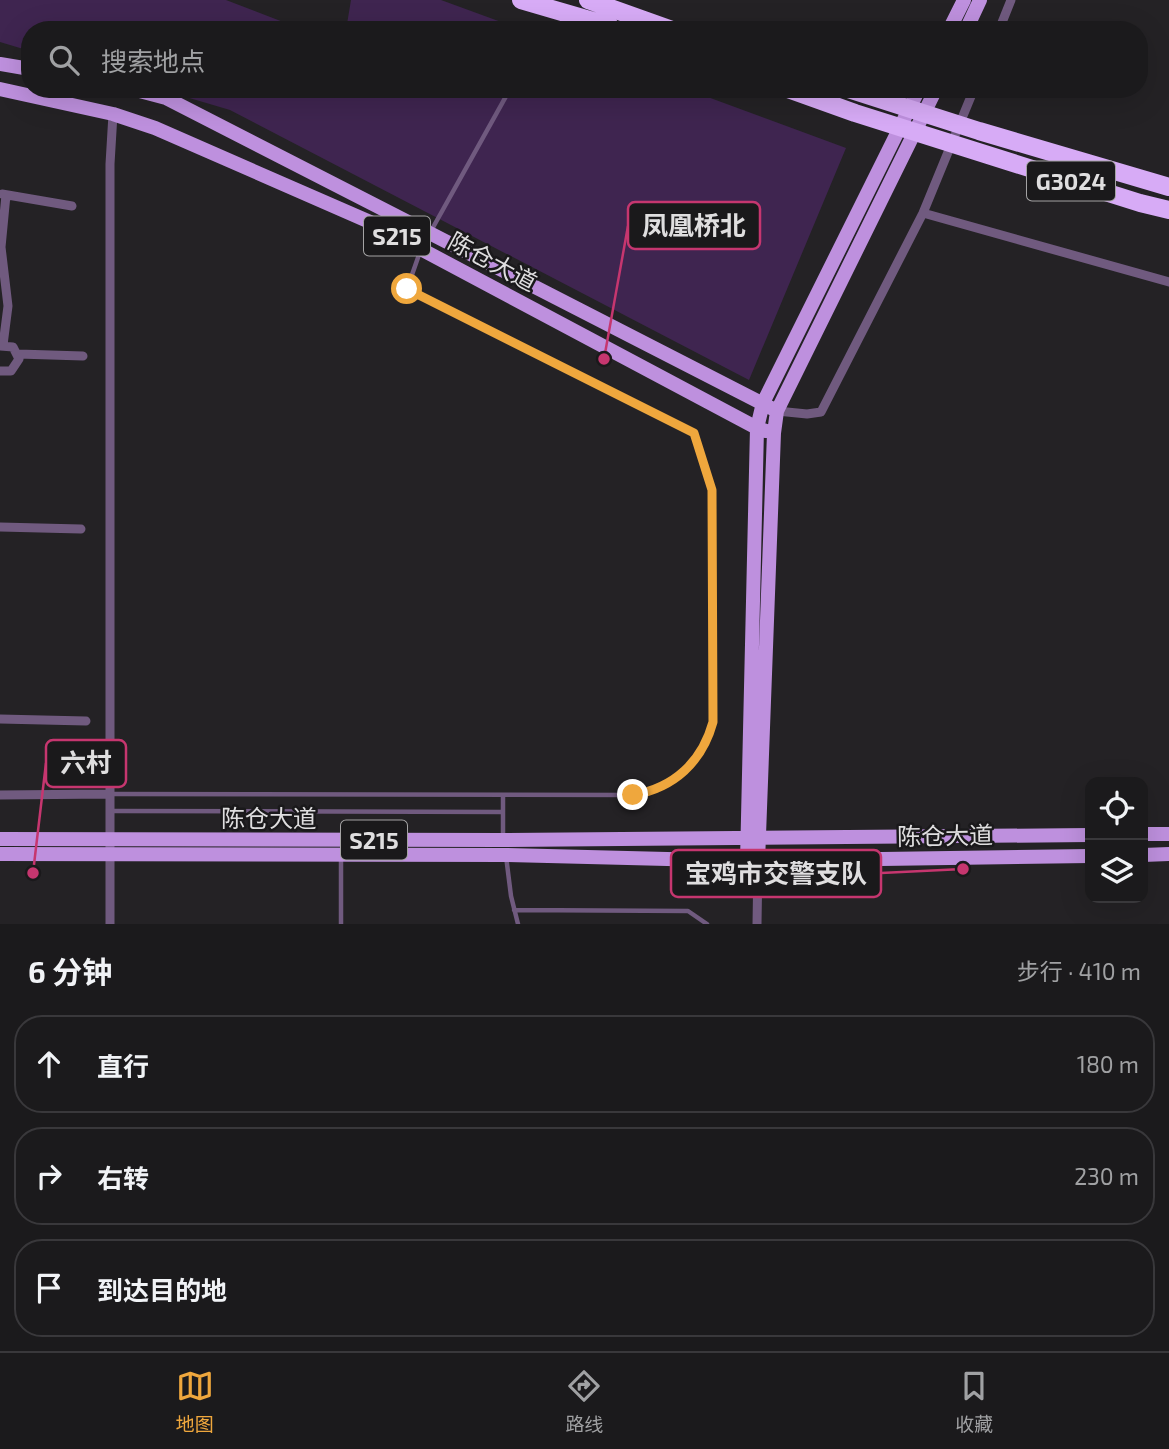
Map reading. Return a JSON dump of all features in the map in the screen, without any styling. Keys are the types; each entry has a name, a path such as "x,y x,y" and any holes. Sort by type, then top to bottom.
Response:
{"highway":[{"path":"521,0 609,16"},
{"path":"542,0 632,21"},
{"path":"588,0 609,16"},
{"name":"G3024","path":"813,98 1169,210"},
{"name":"G3024","path":"875,98 1169,187"}],"main road":[{"path":"954,21 964,0"},
{"path":"970,21 980,0"},
{"path":"0,64 21,68"},
{"name":"陈仓大道","path":"0,89 21,94"},
{"name":"陈仓大道","path":"41,98 114,114 155,128 370,222 757,428 774,433"},
{"path":"166,98 777,411"},
{"path":"754,838 757,428 763,403 915,98"},
{"path":"753,861 777,411 932,98"},
{"path":"1148,834 1169,834"},
{"name":"陈仓大道","path":"0,839 503,840 1085,835"},
{"name":"陈仓大道","path":"0,854 506,855 753,861 1085,856"},
{"path":"1148,855 1169,854"}],"street":[{"path":"1003,21 1011,0"},
{"path":"777,411 807,414 821,412 923,213 970,98"},
{"path":"110,924 110,164 114,114"},
{"path":"1,374 15,368 18,354 13,347 2,343 8,306 1,247 3,194 72,206"},
{"path":"923,213 1169,282"},
{"path":"18,354 83,356"},
{"path":"0,527 81,529"},
{"path":"0,719 86,721"},
{"path":"0,795 109,794"},
{"path":"753,861 757,924"}],"lane":[{"path":"109,794 646,793 670,782 690,766 705,746 713,722 712,490 694,433 407,289 421,249 505,98"},
{"path":"503,795 503,840"},
{"path":"108,811 503,812"},
{"path":"341,855 341,924"},
{"path":"506,855 518,924"},
{"path":"514,910 688,911 707,924"}],"shaded area":[{"path":"0,0 226,0 281,21 21,21 21,48 0,42"},
{"path":"351,0 441,0 498,21 348,21"},
{"path":"189,98 710,98 846,148 749,380 230,110"}],"place":[{"name":"凤凰桥北","path":"604,359"},
{"name":"宝鸡市交警支队","path":"963,869"},
{"name":"六村","path":"33,873"}],"route":[{"path":"407,289 694,433 712,490 713,722 705,746 690,766 670,782 646,793 633,795"}]}
